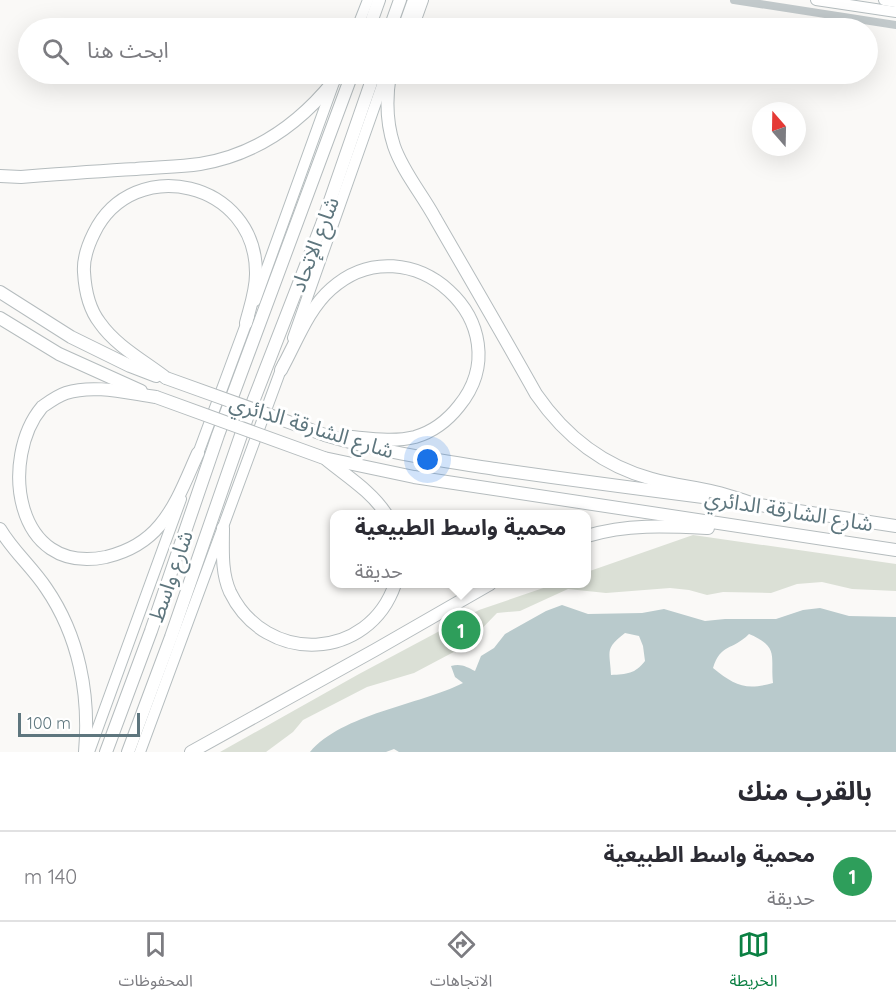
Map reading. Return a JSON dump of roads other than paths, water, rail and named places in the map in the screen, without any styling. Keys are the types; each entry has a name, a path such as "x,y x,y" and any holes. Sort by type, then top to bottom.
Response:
{"highway":[{"path":"373,18 379,0"},
{"path":"394,18 400,0"},
{"path":"416,18 422,0"},
{"path":"0,176 21,177 184,165 220,160 264,143 289,127 317,102 330,84"},
{"name":"شارع الإتحاد","path":"231,400 348,84"},
{"name":"شارع الإتحاد","path":"249,412 322,224 371,84"},
{"path":"388,84 387,103 392,138 400,160 546,409 571,436 602,458 636,475 714,492 755,504"},
{"path":"395,84 393,98 397,131 403,151 425,201"},
{"path":"166,378 111,337 98,322 89,304 84,285 87,246 109,211 126,198 142,191 173,186 203,192 218,199 231,209 242,222 250,237 254,253 256,275 246,323"},
{"path":"281,370 322,299 332,288 360,272 390,266 421,272 438,281 463,305 472,322 477,340 478,361 474,380 465,399 452,415 436,428 417,436 389,439 325,435"},
{"name":"شارع الشارقة الدائري","path":"0,292 71,337 130,366 325,435 363,446 595,484 755,504 896,526"},
{"name":"شارع الشارقة الدائري","path":"0,318 59,354 156,397 324,458 398,475 896,550"},
{"path":"9,454 11,444 21,426 35,411 66,393 90,389 156,397"},
{"name":"شارع واسط","path":"106,752 151,631 231,400"},
{"name":"شارع واسط","path":"128,752 171,637 249,412"},
{"path":"9,504 20,526 33,540 50,552 70,558 93,559 115,555 132,548 159,527 174,505 198,453"},
{"path":"324,458 365,490 384,510"},
{"path":"591,535 628,527 657,526 777,532"},
{"path":"223,528 225,577 236,602 259,627 275,637 294,644 314,646 355,635 371,622 384,606 393,588"},
{"path":"0,529 47,588 71,636 81,668 86,699 87,752"},
{"path":"191,752 483,588"}],"main road":[{"path":"362,0 362,15"},
{"path":"361,18 368,0"},
{"path":"407,18 413,0"},
{"path":"816,0 896,12"},
{"path":"884,0 896,2"},
{"path":"87,752 246,323 262,286 333,84"},
{"path":"140,752 384,84"}],"street":[{"path":"734,0 851,18"},
{"path":"878,22 896,25"}],"place":[{"name":"محمية واسط الطبيعية","path":"461,630"}]}
